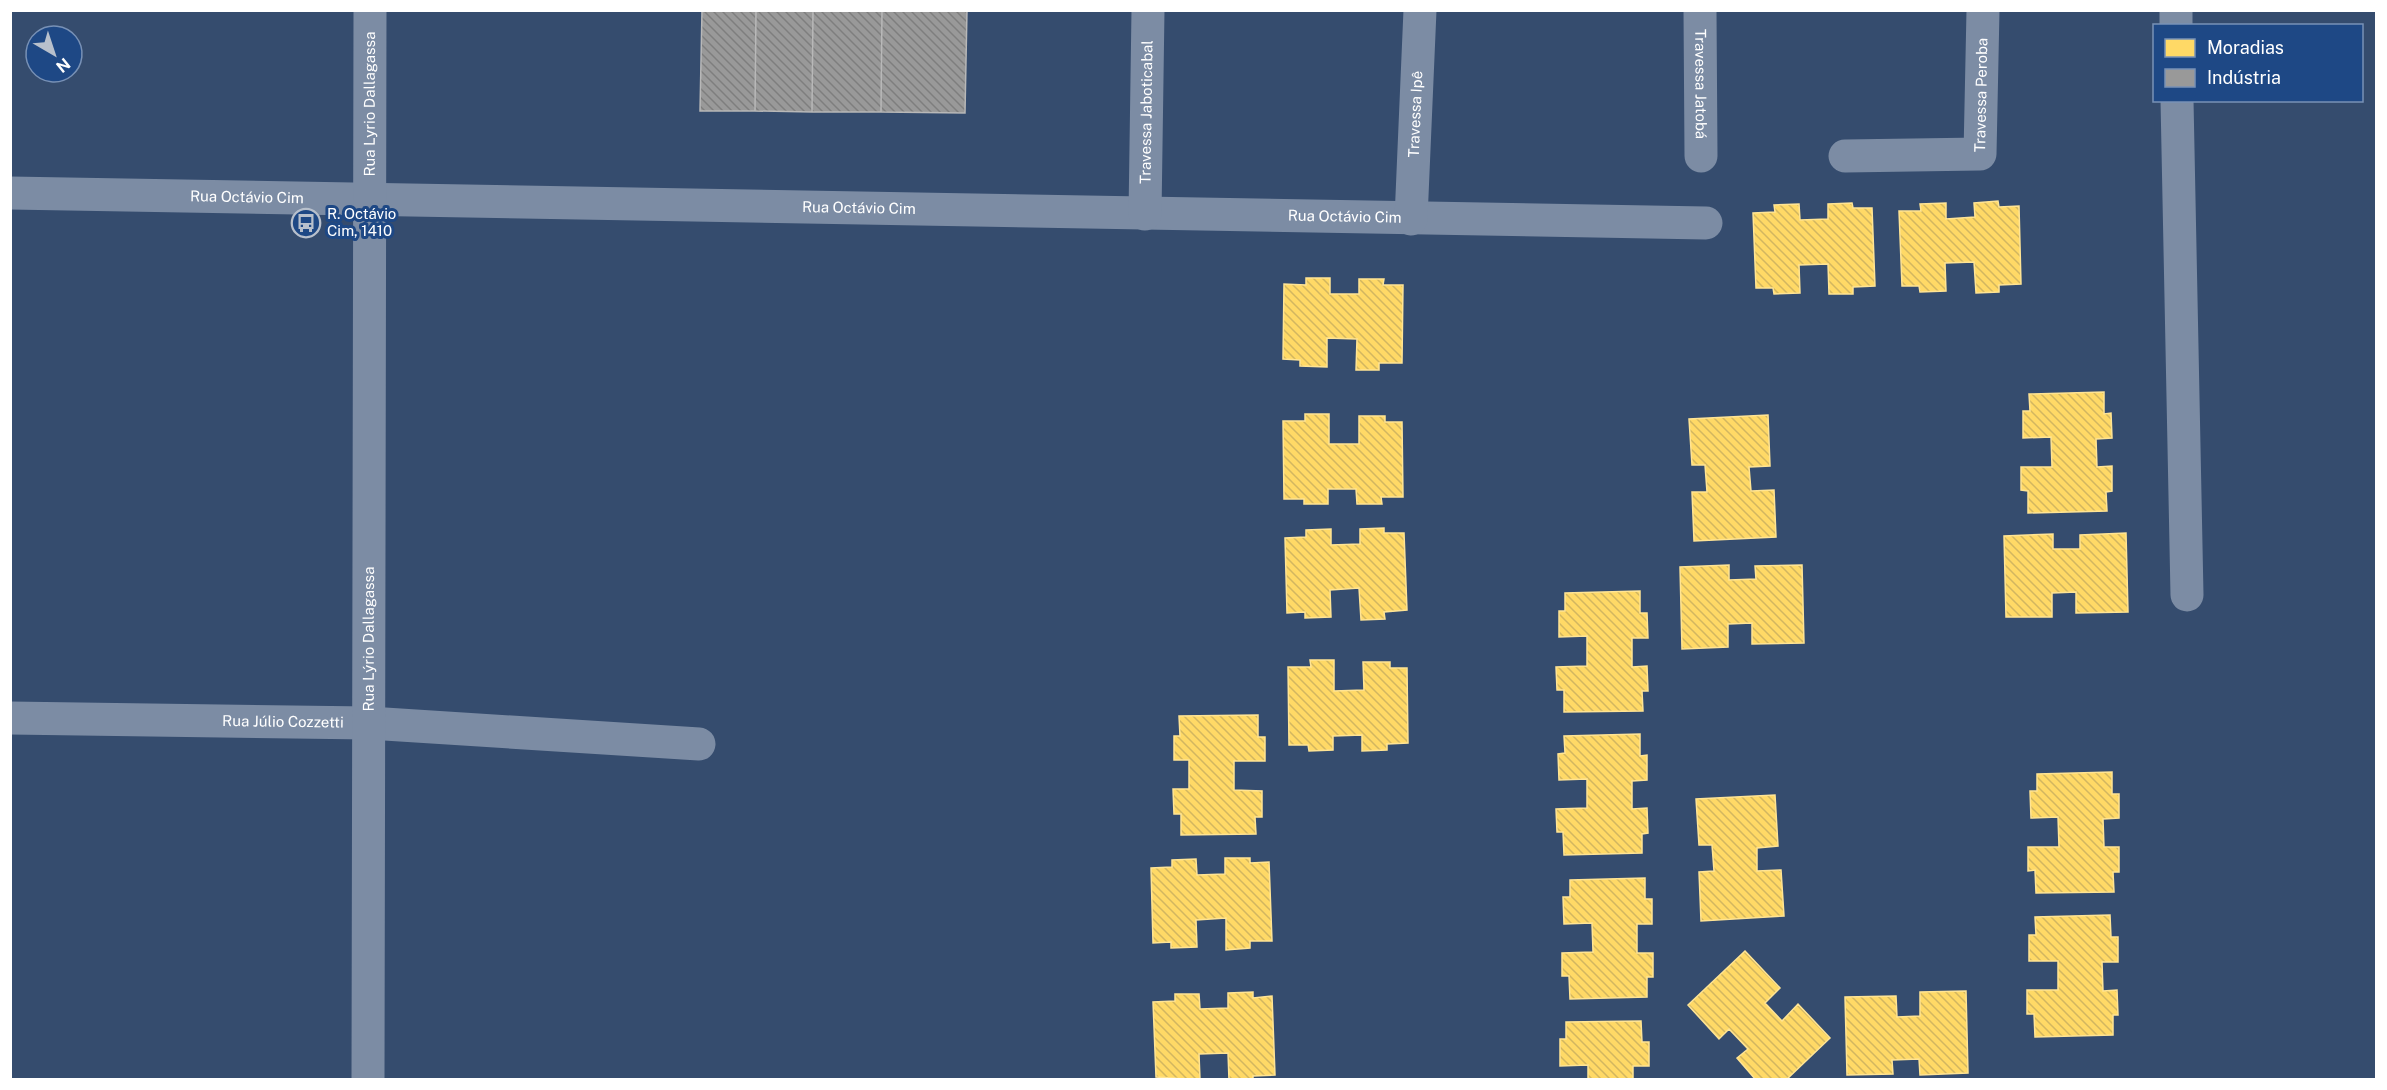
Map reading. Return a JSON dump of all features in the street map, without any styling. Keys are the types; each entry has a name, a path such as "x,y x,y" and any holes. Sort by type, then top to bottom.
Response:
{"street":[{"name":"Rua Lyrio Dallagassa","path":"369,197 370,10"},
{"name":"Travessa Jaboticabal","path":"1145,214 1148,10"},
{"name":"Travessa Ipê","path":"1411,219 1420,10"},
{"name":"Travessa Jatobá","path":"1700,10 1701,156"},
{"name":"Travessa Peroba","path":"1845,156 1980,154 1983,10"},
{"path":"2177,102 2187,596"},
{"name":"Rua Octávio Cim","path":"10,193 369,197 1145,214 1706,223"},
{"name":"Rua Lýrio Dallagassa","path":"368,1080 369,197"},
{"name":"Rua Júlio Cozzetti","path":"10,718 369,723 699,744"}],"building: Moradias":[{"path":"1998,201 1999,207 2019,206 2021,284 1999,285 1999,292 1976,293 1974,262 1945,263 1946,291 1920,292 1919,286 1902,286 1899,211 1921,211 1920,204 1946,203 1946,219 1975,217 1974,203"},
{"path":"1852,203 1853,208 1872,208 1875,286 1853,287 1853,294 1829,294 1828,264 1799,265 1800,293 1774,294 1773,288 1756,288 1753,213 1775,212 1774,205 1799,204 1800,220 1828,219 1828,204"},
{"path":"1306,278 1330,278 1330,294 1359,294 1359,279 1384,279 1383,285 1403,285 1402,363 1379,363 1379,370 1356,370 1357,339 1327,338 1327,367 1300,366 1300,360 1283,359 1284,284 1306,285"},
{"path":"2104,392 2104,414 2111,413 2112,438 2096,439 2097,467 2112,466 2112,491 2106,492 2107,511 2028,513 2028,491 2021,490 2021,467 2052,467 2051,437 2023,438 2023,411 2030,411 2029,394"},
{"path":"1305,414 1329,414 1329,444 1359,444 1359,416 1385,416 1385,422 1402,422 1403,497 1381,497 1382,504 1357,504 1356,489 1328,489 1328,504 1304,504 1304,499 1284,499 1283,421 1305,421"},
{"path":"1768,415 1770,466 1749,467 1751,491 1774,490 1776,537 1694,541 1692,492 1707,492 1705,465 1692,465 1689,419"},
{"path":"1384,528 1384,533 1404,533 1407,610 1384,612 1385,619 1361,620 1359,588 1330,590 1331,617 1305,618 1305,612 1287,613 1285,538 1306,537 1306,530 1331,529 1331,545 1360,544 1360,529"},
{"path":"2126,533 2128,612 2076,613 2076,592 2052,593 2052,617 2006,617 2004,536 2053,534 2053,549 2080,549 2080,535"},
{"path":"1729,565 1729,580 1756,579 1755,566 1802,565 1804,643 1752,644 1752,623 1728,624 1728,647 1682,649 1680,567"},
{"path":"1640,591 1640,613 1647,613 1648,638 1632,638 1632,667 1647,666 1648,691 1642,691 1643,711 1564,712 1564,690 1557,690 1556,667 1587,666 1587,636 1559,637 1559,611 1565,611 1565,593"},
{"path":"1310,660 1334,660 1334,691 1364,690 1363,662 1390,662 1390,668 1407,668 1408,743 1387,744 1387,750 1362,751 1362,735 1333,736 1333,750 1309,751 1308,745 1289,745 1288,667 1311,667"},
{"path":"1258,715 1258,737 1265,737 1265,761 1234,761 1234,790 1262,791 1262,817 1255,817 1256,834 1181,835 1181,814 1174,814 1173,789 1189,789 1189,760 1174,760 1174,736 1180,736 1179,716"},
{"path":"1640,734 1640,756 1647,755 1647,780 1632,781 1632,809 1647,808 1648,833 1642,834 1642,853 1564,855 1563,832 1557,832 1556,809 1587,808 1587,779 1559,780 1558,754 1565,753 1564,736"},
{"path":"2112,772 2112,794 2119,794 2119,818 2103,819 2104,847 2119,847 2119,872 2113,872 2114,892 2036,893 2035,870 2028,871 2028,847 2059,847 2058,817 2031,818 2030,791 2037,791 2037,774"},
{"path":"1775,795 1778,846 1757,848 1757,871 1781,870 1784,916 1701,921 1699,872 1714,871 1712,845 1699,845 1696,799"},
{"path":"1225,858 1250,858 1250,863 1269,862 1272,941 1250,941 1250,948 1226,950 1226,918 1196,920 1197,947 1171,948 1171,942 1153,943 1151,868 1172,867 1172,860 1196,859 1197,875 1225,874"},
{"path":"1645,878 1645,899 1652,899 1652,924 1637,924 1637,953 1653,953 1653,977 1647,977 1647,997 1570,999 1569,976 1562,976 1562,953 1593,952 1592,923 1564,924 1563,897 1570,897 1570,880"},
{"path":"2110,915 2111,937 2118,937 2118,962 2102,962 2103,991 2117,990 2118,1015 2113,1015 2113,1035 2035,1037 2034,1014 2027,1014 2027,990 2058,990 2058,961 2029,961 2029,935 2036,935 2035,917"},
{"path":"1745,951 1780,988 1765,1003 1782,1021 1798,1004 1830,1038 1786,1080 1756,1080 1737,1058 1748,1049 1729,1029 1719,1039 1688,1005"},
{"path":"1966,991 1968,1073 1920,1075 1919,1059 1892,1060 1893,1074 1847,1075 1845,997 1896,996 1897,1017 1920,1016 1920,992"},
{"path":"1253,992 1253,998 1272,996 1275,1075 1253,1076 1253,1080 1229,1080 1228,1053 1199,1054 1200,1080 1156,1077 1153,1002 1175,1001 1175,994 1199,994 1200,1009 1228,1008 1228,993"},
{"path":"1641,1021 1642,1042 1649,1042 1649,1066 1633,1066 1633,1080 1588,1080 1588,1065 1560,1066 1560,1039 1566,1039 1566,1022"}],"building: Indústria":[{"path":"702,10 756,10 755,111 700,111"},
{"path":"756,10 813,10 812,112 755,111"},
{"path":"813,10 882,10 881,112 812,112"},
{"path":"882,10 967,10 965,113 881,112"}],"place":[{"name":"R. Octávio Cim, 1410","path":"306,223"}]}
